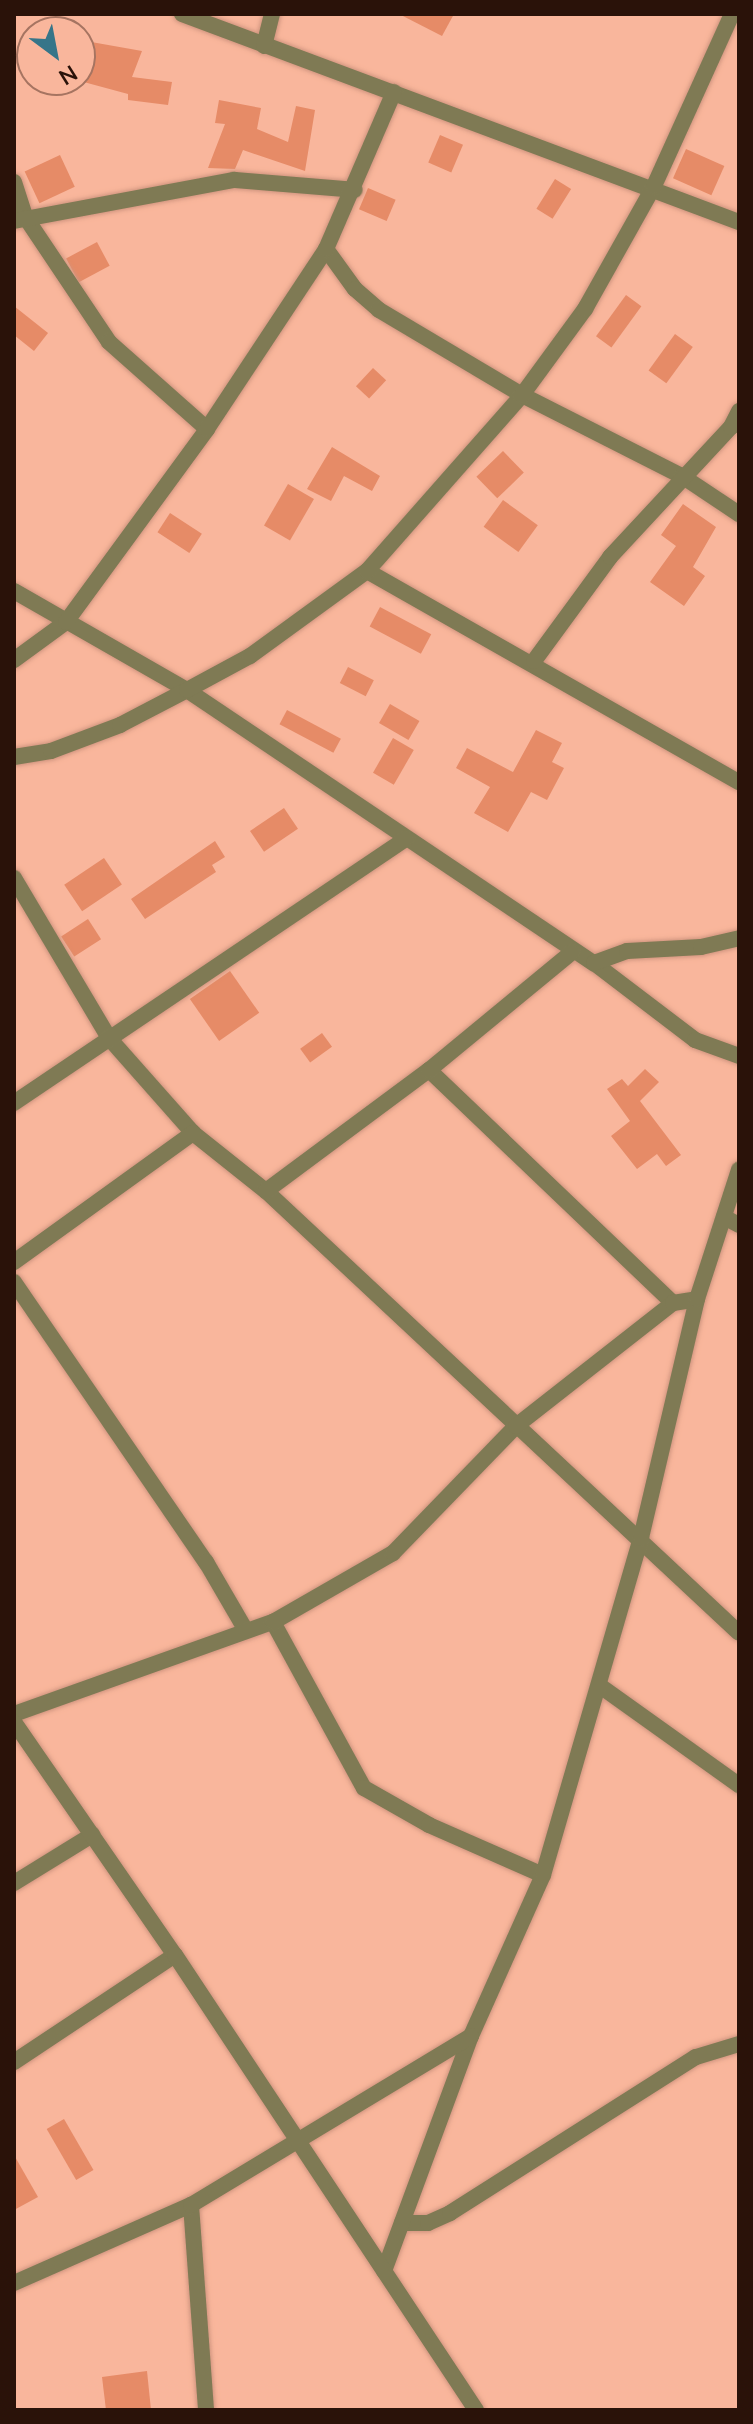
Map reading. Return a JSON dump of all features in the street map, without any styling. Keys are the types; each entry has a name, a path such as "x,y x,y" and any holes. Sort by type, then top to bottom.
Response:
{"street":[{"path":"182,14 654,186 739,222"},
{"path":"264,46 272,14"},
{"path":"14,757 51,751 120,725 187,690 250,656 367,571 522,395 585,309 654,186 732,14"},
{"path":"14,660 66,622 207,429 326,249 355,190 394,92"},
{"path":"20,219 234,180 355,190"},
{"path":"14,182 20,219 109,342 207,429"},
{"path":"326,249 355,289 379,310 522,395 682,476 739,514"},
{"path":"534,661 610,557 682,476 731,427 739,411"},
{"path":"367,571 534,661 739,782"},
{"path":"14,591 187,690 572,952 594,963 695,1040 739,1056"},
{"path":"14,1103 406,839"},
{"path":"14,878 109,1038 193,1133 266,1191 516,1426 641,1538 739,1633"},
{"path":"594,963 627,951 701,947 739,938"},
{"path":"266,1191 429,1070 572,952"},
{"path":"429,1070 673,1303"},
{"path":"14,1262 193,1133"},
{"path":"384,2271 471,2036 543,1875 641,1538 697,1299 732,1221 739,1170"},
{"path":"14,1282 206,1562 245,1629"},
{"path":"14,1714 181,1658 245,1629 273,1622 393,1553 516,1426 673,1303 697,1299"},
{"path":"273,1622 364,1788 429,1825 543,1875"},
{"path":"600,1686 739,1785"},
{"path":"14,1722 175,1955 476,2410"},
{"path":"14,1883 92,1835"},
{"path":"14,2062 175,1955"},
{"path":"14,2283 191,2205 471,2036"},
{"path":"402,2223 428,2223 450,2213 696,2057 736,2047"},
{"path":"191,2205 206,2410"}],"building":[{"path":"399,14 454,14 442,36"},
{"path":"96,43 142,51 132,77 172,82 168,105 128,100 128,94 96,85"},
{"path":"219,100 261,108 257,129 288,142 296,106 315,110 305,171 243,150 235,169 208,168 225,124 215,123"},
{"path":"440,135 463,145 451,172 428,163"},
{"path":"686,149 724,166 711,195 673,178"},
{"path":"60,155 75,187 39,203 25,171"},
{"path":"555,179 571,189 553,219 536,209"},
{"path":"368,188 396,200 387,221 359,209"},
{"path":"97,242 110,266 79,282 66,258"},
{"path":"626,295 641,306 611,347 596,336"},
{"path":"14,306 48,333 34,351 14,335"},
{"path":"675,334 693,347 666,383 649,370"},
{"path":"373,368 386,380 369,399 356,386"},
{"path":"332,447 380,476 372,491 344,476 331,501 307,489"},
{"path":"503,451 524,473 497,498 476,477"},
{"path":"288,484 314,499 290,541 264,526"},
{"path":"503,500 538,525 518,552 484,527"},
{"path":"683,504 716,527 693,567 705,576 684,606 650,582 676,546 661,535"},
{"path":"170,513 202,534 189,553 157,532"},
{"path":"380,607 431,634 421,654 370,626"},
{"path":"348,667 374,680 366,696 340,683"},
{"path":"390,704 419,721 408,740 379,723"},
{"path":"287,710 341,739 333,753 279,724"},
{"path":"536,730 562,743 552,762 564,768 547,800 531,792 508,832 474,813 490,787 456,768 467,748 513,772"},
{"path":"393,738 414,750 394,785 373,773"},
{"path":"284,808 298,829 264,852 250,831"},
{"path":"215,841 225,857 212,865 216,872 145,919 131,899"},
{"path":"104,858 122,885 82,911 64,885"},
{"path":"88,919 101,939 74,957 61,936"},
{"path":"230,971 259,1013 219,1041 190,999"},
{"path":"322,1033 332,1047 310,1063 300,1049"},
{"path":"645,1069 659,1082 640,1101 681,1155 666,1166 657,1154 637,1169 611,1136 630,1121 607,1089 622,1079 628,1086"},
{"path":"64,2119 94,2170 76,2180 47,2129"},
{"path":"14,2155 38,2197 14,2210"},
{"path":"147,2371 151,2410 106,2410 102,2377"}]}
